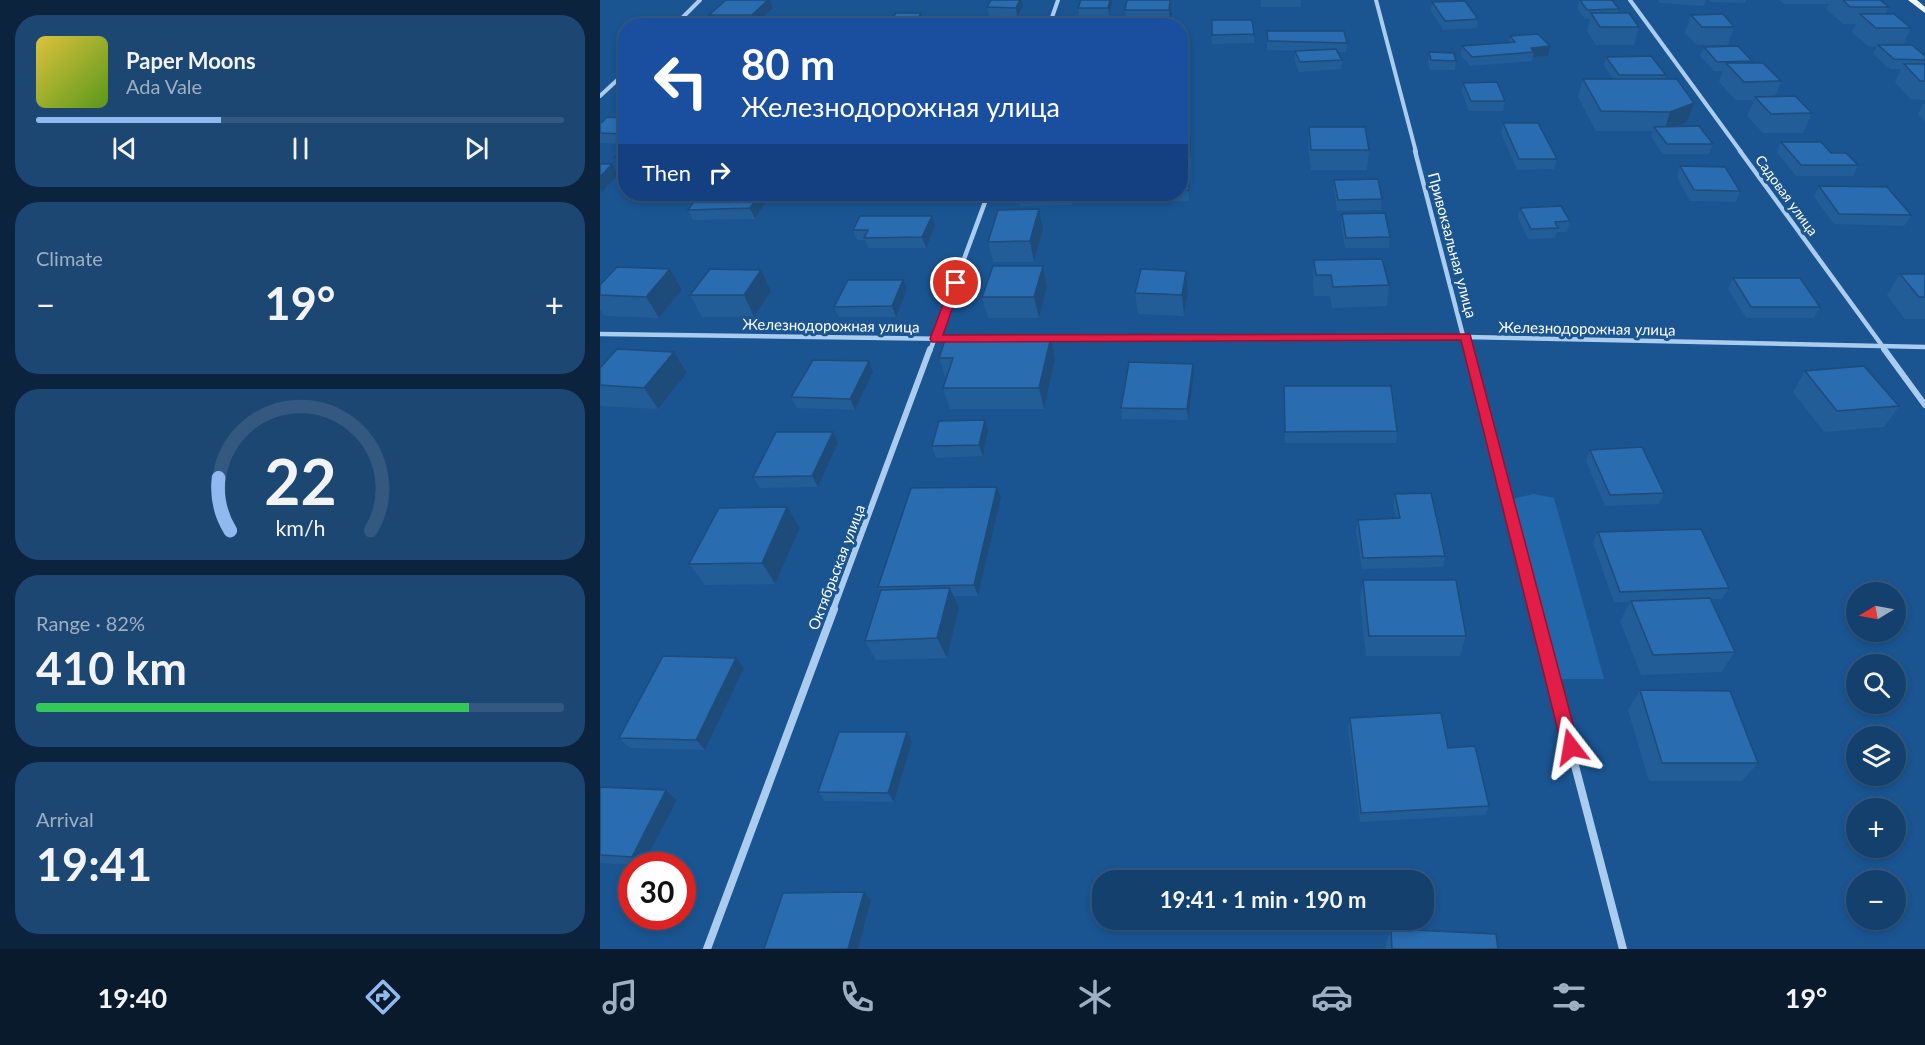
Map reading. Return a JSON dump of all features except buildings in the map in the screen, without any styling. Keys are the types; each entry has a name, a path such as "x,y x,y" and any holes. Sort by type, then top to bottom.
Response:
{"main road":[{"path":"1912,0 1925,11"}],"street":[{"path":"682,18 700,0"},
{"path":"1052,18 1058,0"},
{"name":"Привокзальная улица","path":"1376,0 1466,337 1623,949"},
{"name":"Садовая улица","path":"1630,0 1925,405"},
{"path":"600,96 618,79"},
{"name":"Октябрьская улица","path":"707,949 985,201"},
{"name":"Железнодорожная улица","path":"600,334 960,339"},
{"name":"Железнодорожная улица","path":"1042,339 1466,337 1925,347"}],"shaded area":[{"path":"1534,494 1554,498 1604,679 1553,679 1512,499"}],"route":[{"path":"956,283 936,339 1466,337 1571,747"}]}
